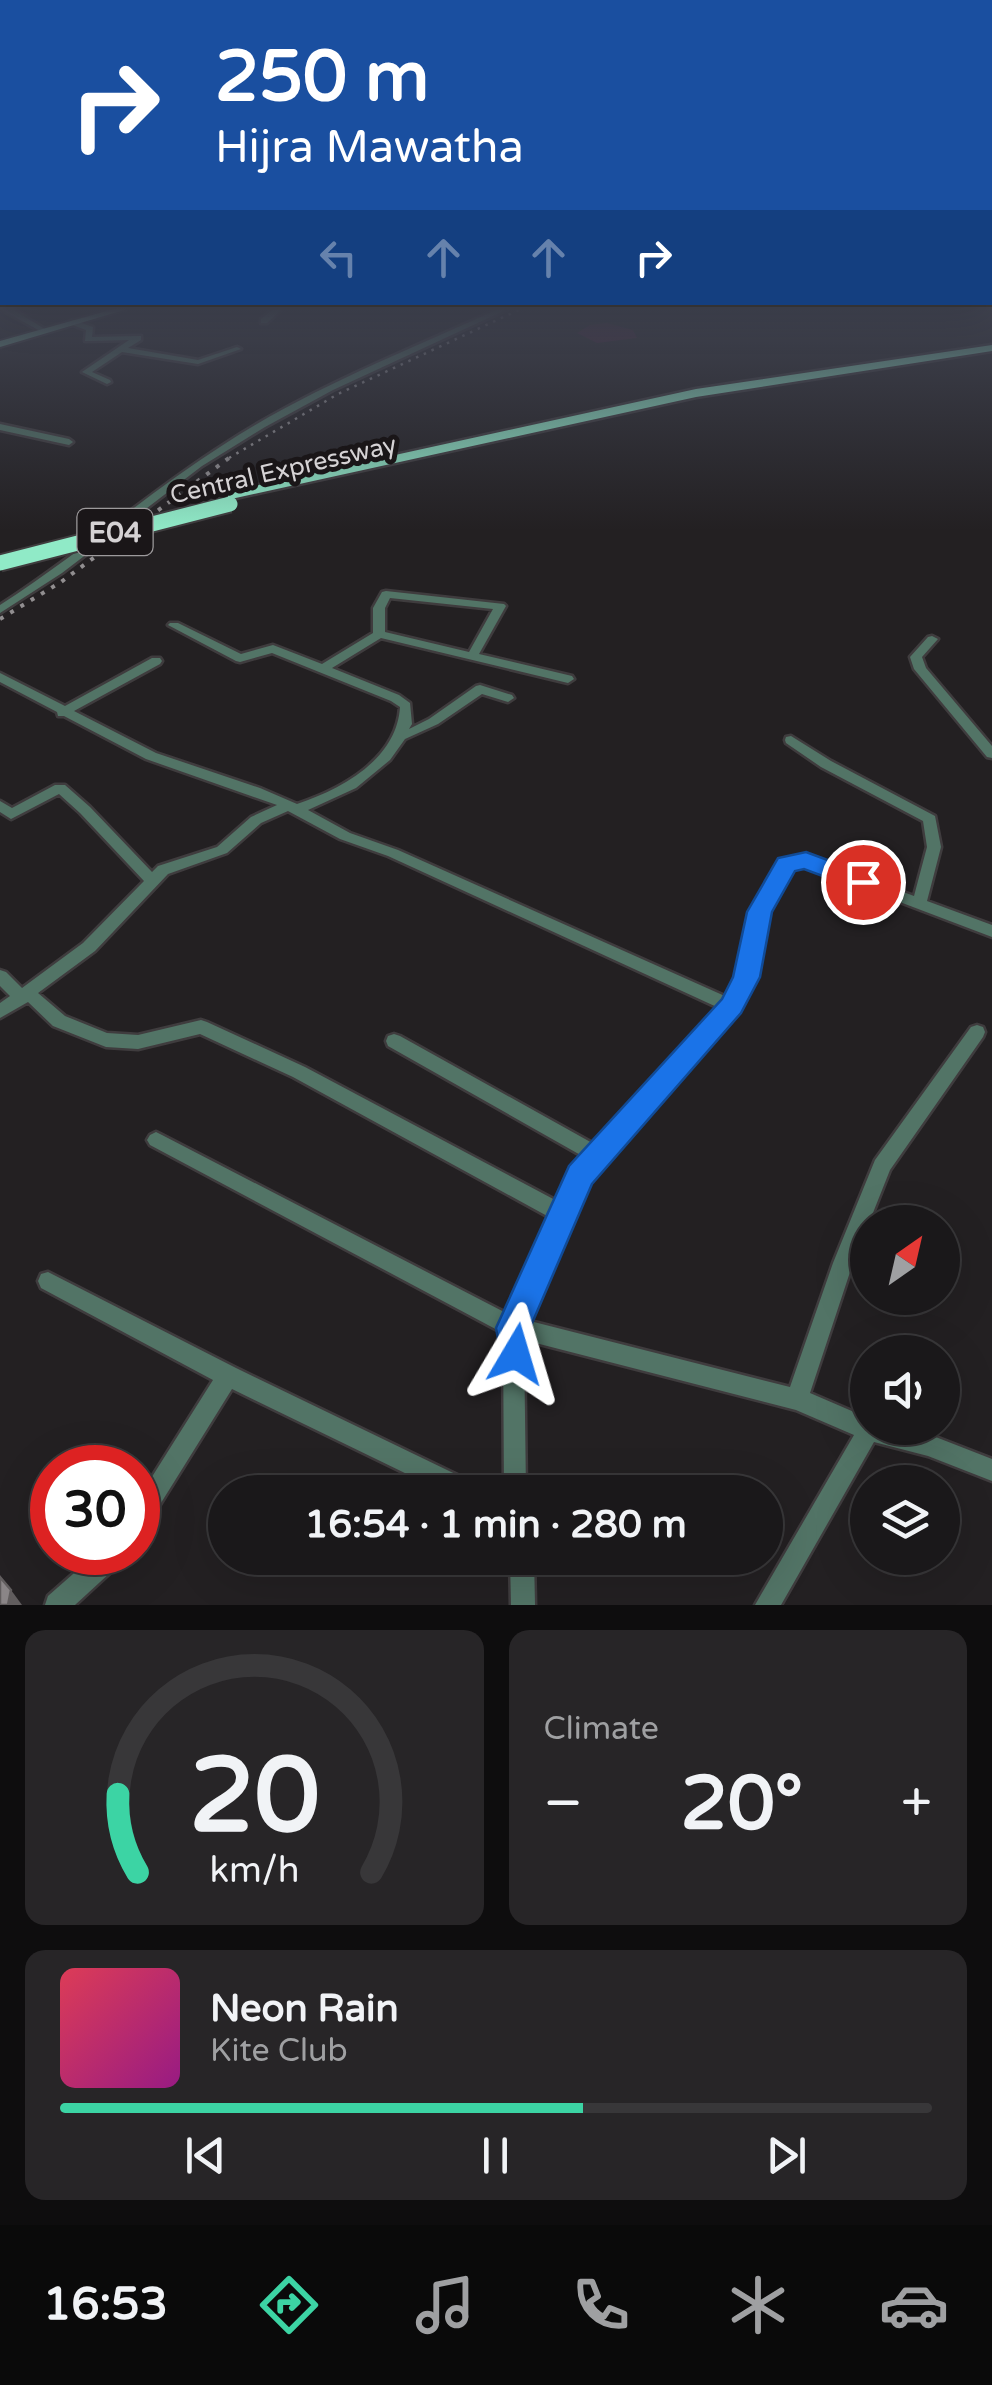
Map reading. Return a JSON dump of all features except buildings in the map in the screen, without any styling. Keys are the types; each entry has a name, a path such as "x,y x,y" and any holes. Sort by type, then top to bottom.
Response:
{"highway":[{"name":"Central Expressway","path":"0,554 408,453 760,382"},
{"name":"Central Expressway","path":"0,563 176,516 540,433 812,382"}],"street":[{"path":"0,610 65,568 241,437 344,382"},
{"path":"0,427 69,442"},
{"path":"379,634 378,608 386,594 500,606 474,653"},
{"path":"174,625 240,658 273,649 406,706 408,722 402,736"},
{"path":"322,669 379,634 474,653 568,679"},
{"path":"932,639 916,658 920,668 992,754"},
{"path":"62,713 156,660"},
{"path":"0,677 62,713 153,757 248,786 345,836 412,861 732,1006"},
{"path":"0,1012 103,934 152,880 176,864 222,850 256,820 336,794 402,736 432,727 440,714 480,689 508,698"},
{"path":"791,740 826,764 930,818 934,846 920,904"},
{"path":"0,805 11,814 60,788 104,824 131,862 152,880"},
{"path":"515,1475 513,1328 560,1213 596,1154 732,1006 746,977 759,912 787,864 806,860 992,931"},
{"path":"0,976 59,1020 106,1040 138,1042 201,1027 299,1072 560,1213"},
{"path":"797,1399 842,1263 882,1166 977,1032"},
{"path":"394,1041 596,1154"},
{"path":"156,1140 513,1328 797,1399 850,1422"},
{"path":"48,1281 228,1376 433,1475"},
{"path":"160,1484 228,1376"},
{"path":"768,1605 859,1445"},
{"path":"928,1445 992,1470"},
{"path":"57,1605 90,1575"},
{"path":"522,1575 523,1605"}],"railway":[{"path":"229,458 364,382"},
{"path":"0,619 61,582 233,455"}],"route":[{"path":"516,1354 513,1328 560,1213 580,1176 732,1006 746,977 759,912 787,864 806,860 863,882"}]}
